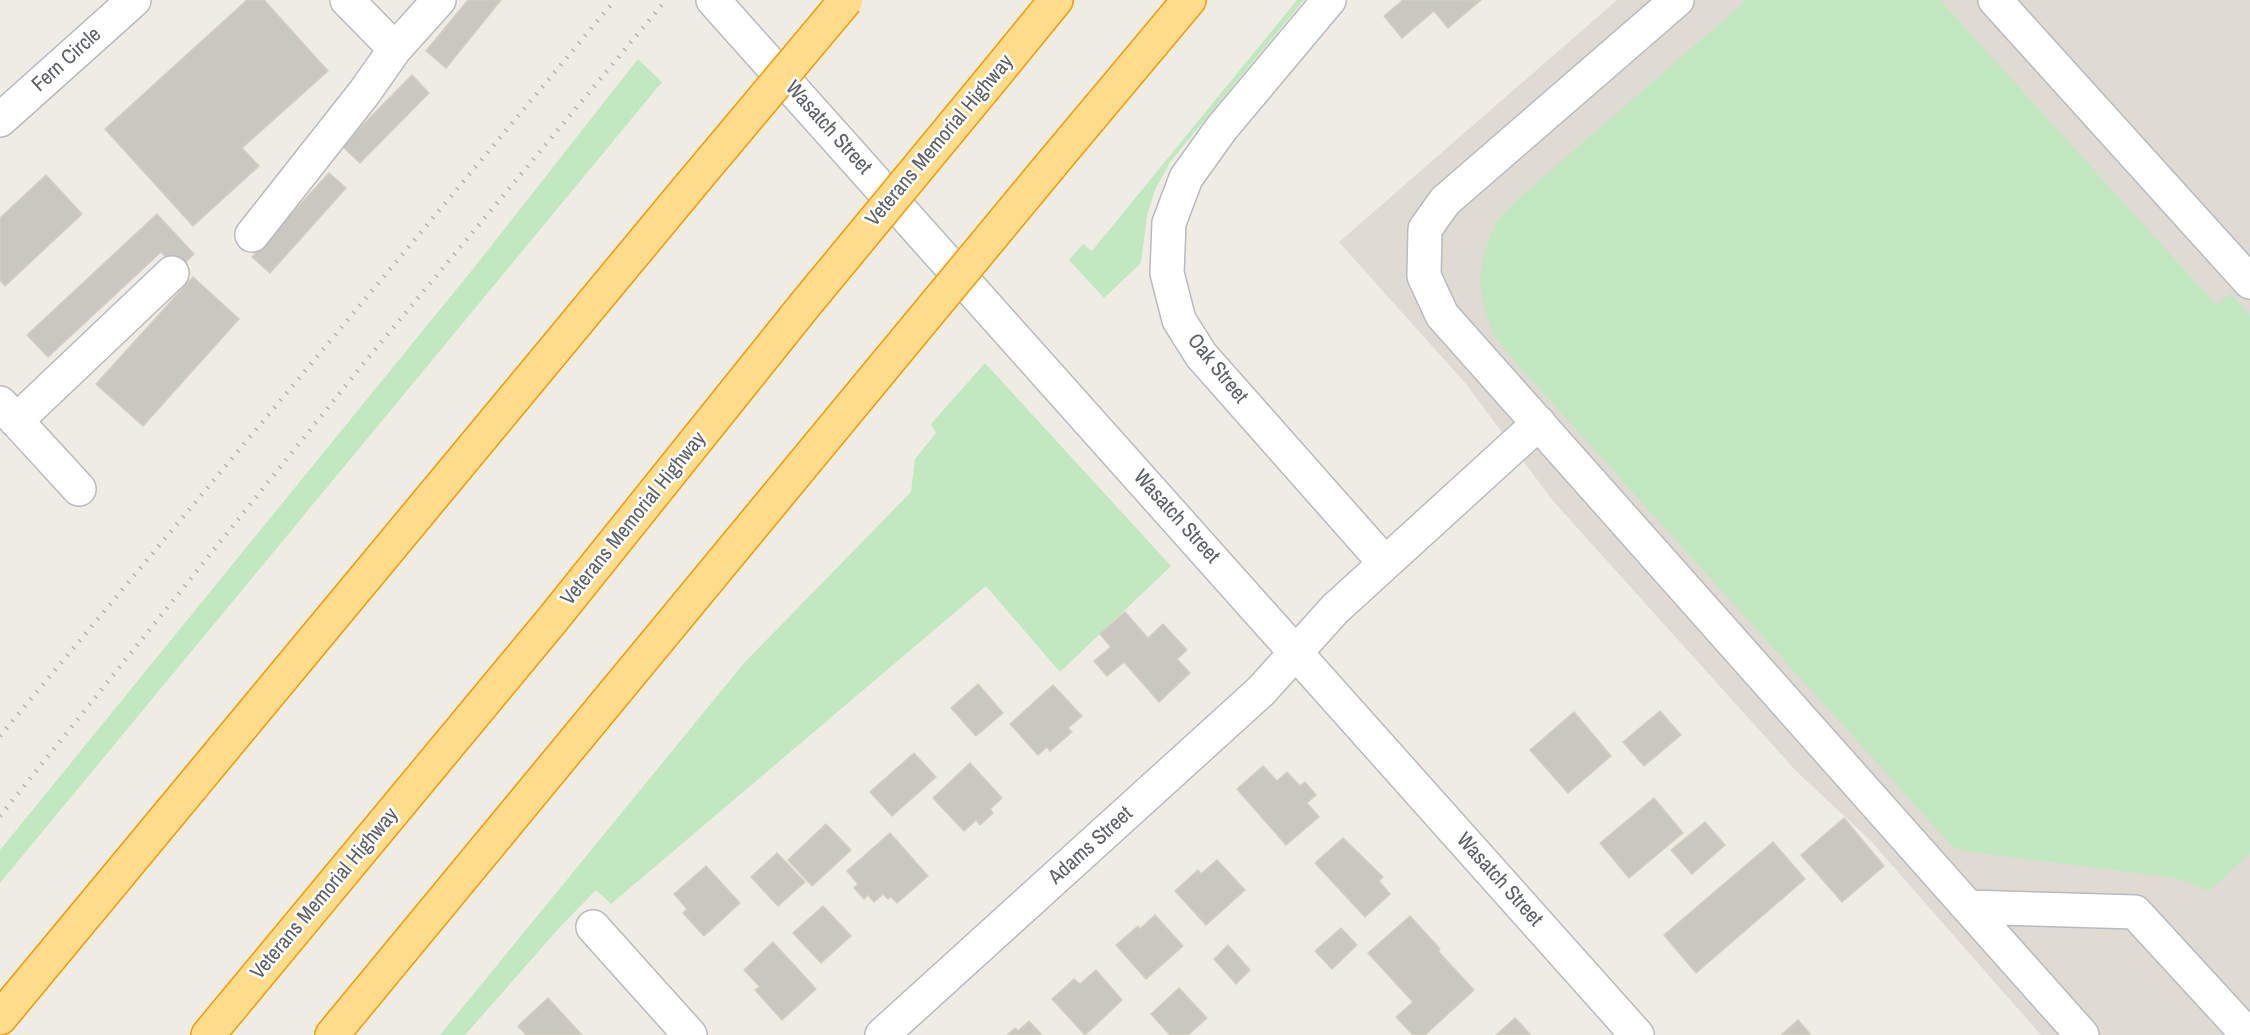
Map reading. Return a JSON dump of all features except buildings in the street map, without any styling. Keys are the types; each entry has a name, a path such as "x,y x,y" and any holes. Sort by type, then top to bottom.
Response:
{"highway":[{"path":"0,1018 846,0"},
{"name":"Veterans Memorial Highway","path":"208,1035 553,619 804,306 1056,0"},
{"path":"332,1035 1189,0"}],"street":[{"name":"Fern Circle","path":"0,120 134,0"},
{"path":"347,0 395,49"},
{"path":"252,235 364,93 395,49 439,0"},
{"name":"Wasatch Street","path":"713,0 1295,652 1631,1033"},
{"name":"Oak Street","path":"1329,0 1221,129 1186,178 1169,223 1167,273 1179,320 1201,355 1385,563"},
{"path":"1677,0 1445,201 1425,229 1424,276 1442,315 2082,1035"},
{"path":"1995,0 2250,282"},
{"path":"79,489 8,412 172,273"},
{"path":"1295,652 1335,609 1539,423"},
{"name":"Adams Street","path":"882,1035 1261,692 1295,652"},
{"path":"1968,908 2135,912 2248,1035"},
{"path":"592,927 690,1035"}],"shaded area":[{"path":"1617,0 2250,0 2250,1035 2041,1035 1869,839 1796,771 1553,501 1466,384 1339,242"}],"green space":[{"path":"1297,0 1304,0 1170,162 1155,190 1147,215 1141,263 1104,298 1069,260 1083,244 1092,251"},
{"path":"1747,0 1940,0 2216,305 2230,293 2250,316 2250,853 2209,891 2176,878 1966,851 1953,847 1512,358 1494,334 1484,308 1480,278 1484,253 1497,221 1518,199"},
{"path":"638,59 662,82 0,883 0,850 477,264"},
{"path":"985,363 1171,566 1060,672 986,586 611,904 596,890 560,927 465,1035 440,1035 744,663 911,492 915,459 936,433 931,424"}],"railway":[{"path":"0,736 615,0"},
{"path":"0,816 363,364 666,0"}]}
